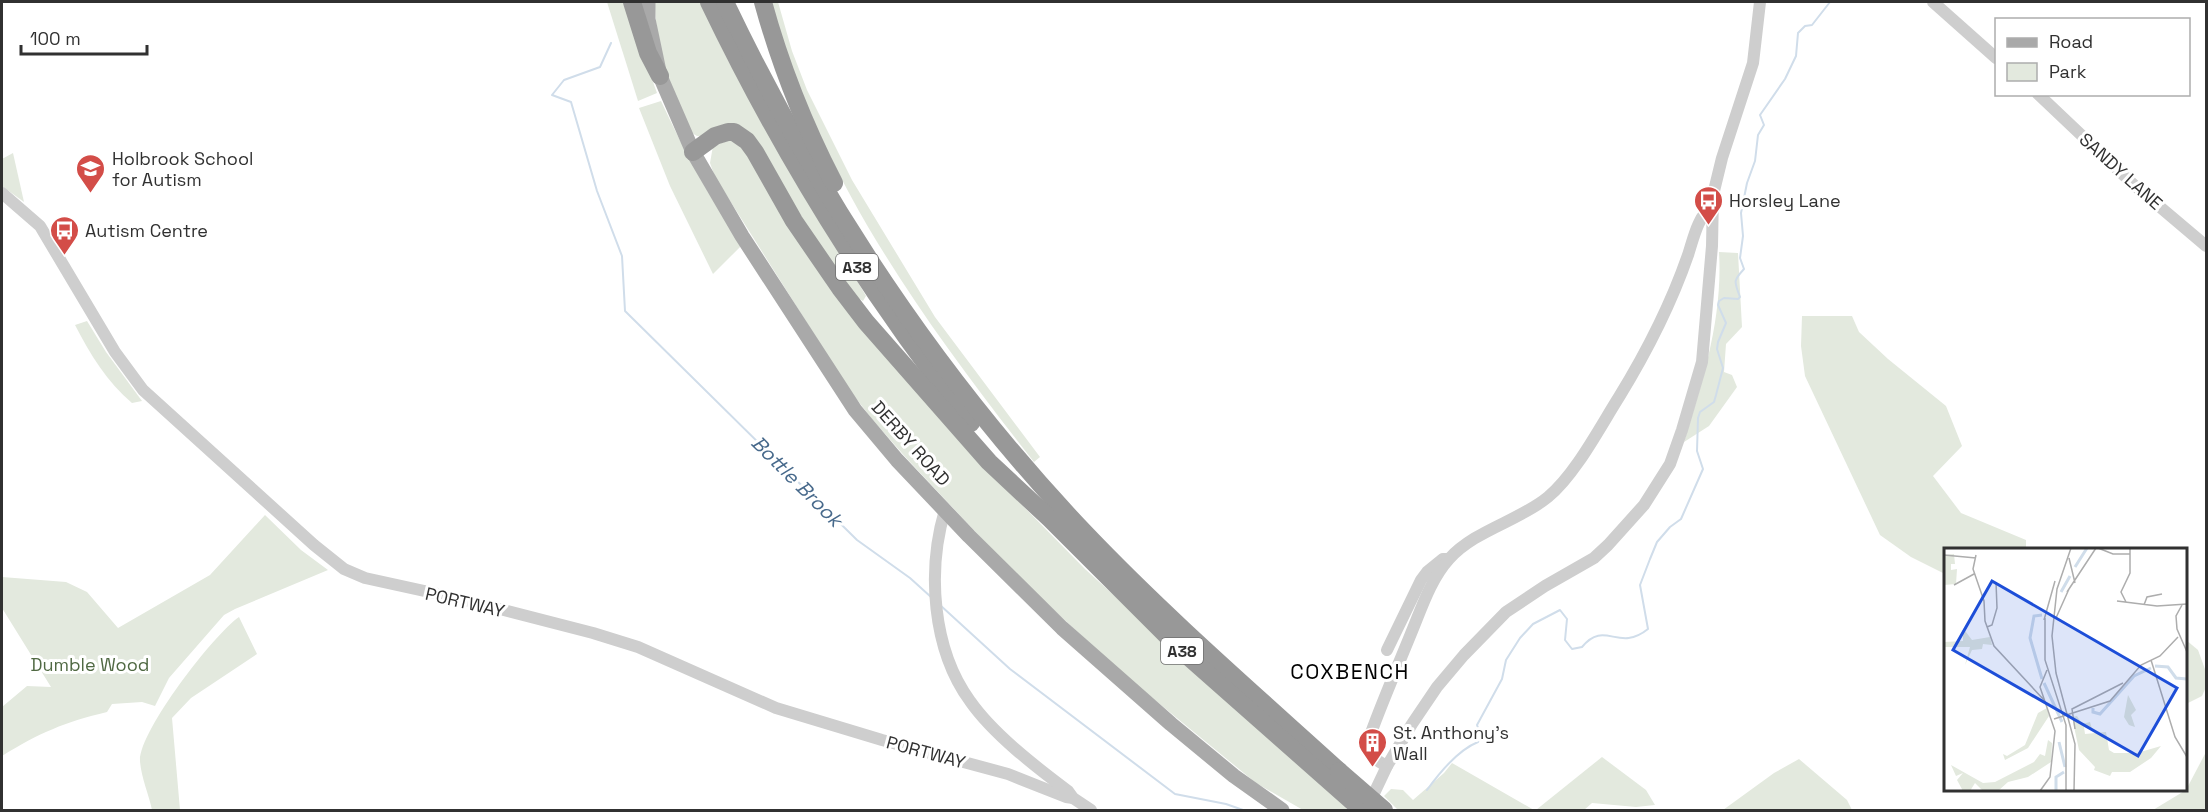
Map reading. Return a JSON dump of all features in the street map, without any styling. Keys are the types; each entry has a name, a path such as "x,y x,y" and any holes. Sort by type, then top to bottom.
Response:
{"highway":[{"path":"632,2 648,53 660,76"},
{"name":"A38","path":"709,2 779,139 850,257 904,336 1040,509 1182,651 1336,778 1384,810"},
{"name":"A38","path":"725,2 776,104 816,176 881,276 984,417 1047,491 1118,568 1336,778 1364,810"},
{"path":"764,2 780,58 794,94 840,195 887,272 984,417"},
{"path":"693,152 715,136 728,132 734,132 747,141 813,251 866,322 989,462 1040,509"}],"main road":[{"name":"DERBY ROAD","path":"648,2 650,28 660,76 693,152 742,236 855,410 1003,571 1094,657 1234,776 1282,810"}],"street":[{"path":"1364,810 1387,766 1437,687 1491,626 1521,601 1594,558 1629,523 1655,489 1674,454 1702,362 1712,254 1712,207 1715,180 1753,63 1760,2"},
{"path":"1933,2 1995,57"},
{"name":"SANDY LANE","path":"2040,96 2134,185 2206,246"},
{"name":"PORTWAY","path":"2,193 40,226 115,352 143,390 314,545 344,569 365,578 461,599 602,635 638,647 776,708 1008,774 1073,798"},
{"path":"1387,766 1375,760 1371,754 1371,733 1431,585 1448,560 1476,539 1543,501 1569,474 1620,395 1652,337 1673,292 1700,223 1708,209 1712,207"},
{"path":"945,510 936,541 936,594 940,630 954,673 969,700 986,719 1024,756 1068,791 1073,798 1091,810"},
{"path":"1387,650 1421,580 1443,559 1448,560"}],"green space":[{"path":"607,2 624,2 657,93 638,101"},
{"path":"655,2 700,2 730,64 866,296 863,301 854,296 811,235 759,144 697,136 692,133 678,102 661,53"},
{"path":"771,2 778,2 792,51 807,90 852,180 935,317 1040,457 1034,462 914,300 846,188 817,128 792,67"},
{"path":"661,101 698,174 742,245 713,274 670,186 639,108"},
{"path":"730,140 744,144 773,195 1020,503 1085,569 1347,808 1346,810 1303,810 1256,783 1122,673 1015,574 908,460 848,388 715,177 710,163 713,146"},
{"path":"13,153 24,202 2,186 2,159"},
{"path":"1719,252 1738,253 1742,327 1726,344 1724,372 1732,375 1737,387 1709,426 1684,442 1715,324"},
{"path":"1802,316 1852,316 1859,332 1946,406 1962,446 1933,476 1961,513 2026,540 2026,548 1944,548 1944,574 1911,557 1880,535 1805,376 1801,346"},
{"path":"87,321 106,352 142,401 132,403 100,367 75,325"},
{"name":"Dumble Wood","path":"265,515 301,550 328,570 224,615 169,678 155,706 142,702 112,704 107,712 53,729 2,756 2,707 27,686 51,687 2,608 2,577 66,582 87,592 118,628 210,575"},
{"path":"239,617 257,654 191,698 172,718 180,810 152,810 140,761 143,747 164,707 196,662"},
{"path":"2187,641 2198,650 2206,672 2206,687 2202,696 2187,704"},
{"path":"2206,752 2206,810 2153,810 2187,791"},
{"path":"1602,757 1646,790 1655,805 1636,807 1592,803 1584,810 1536,810"},
{"path":"1799,759 1847,800 1852,810 1723,810 1774,773"},
{"path":"1452,763 1534,810 1398,810 1384,796 1391,789 1403,790 1413,800"}],"waterway":[{"path":"1427,790 1457,756 1478,742 1481,736 1477,725 1502,679 1506,660 1520,638 1533,624 1560,610 1567,619 1565,640 1572,649 1582,647 1590,639 1598,636 1628,638 1637,636 1648,629 1640,585 1657,542 1670,527 1681,519 1703,469 1697,451 1698,418 1700,412 1714,402 1723,368 1717,349 1726,323 1718,305 1719,301 1724,298 1738,299 1740,297 1736,282 1744,269 1740,258 1743,236 1741,213 1747,183 1755,161 1758,135 1764,125 1760,115 1785,79 1796,56 1798,33 1805,26 1812,25 1830,2"},
{"name":"Bottle Brook","path":"611,43 600,67 564,80 552,95 571,102 597,191 622,256 625,311 857,540 910,578 931,597"},
{"name":"Bottle Brook","path":"940,605 1010,669 1175,794 1226,804 1243,810"}],"place":[{"name":"Holbrook School for Autism","path":"91,194"},
{"name":"Horsley Lane","path":"1708,226"},
{"name":"Autism Centre","path":"64,256"},
{"name":"St. Anthony's Wall","path":"1372,768"}],"district":[{"name":"COXBENCH","path":"1350,671"}]}
